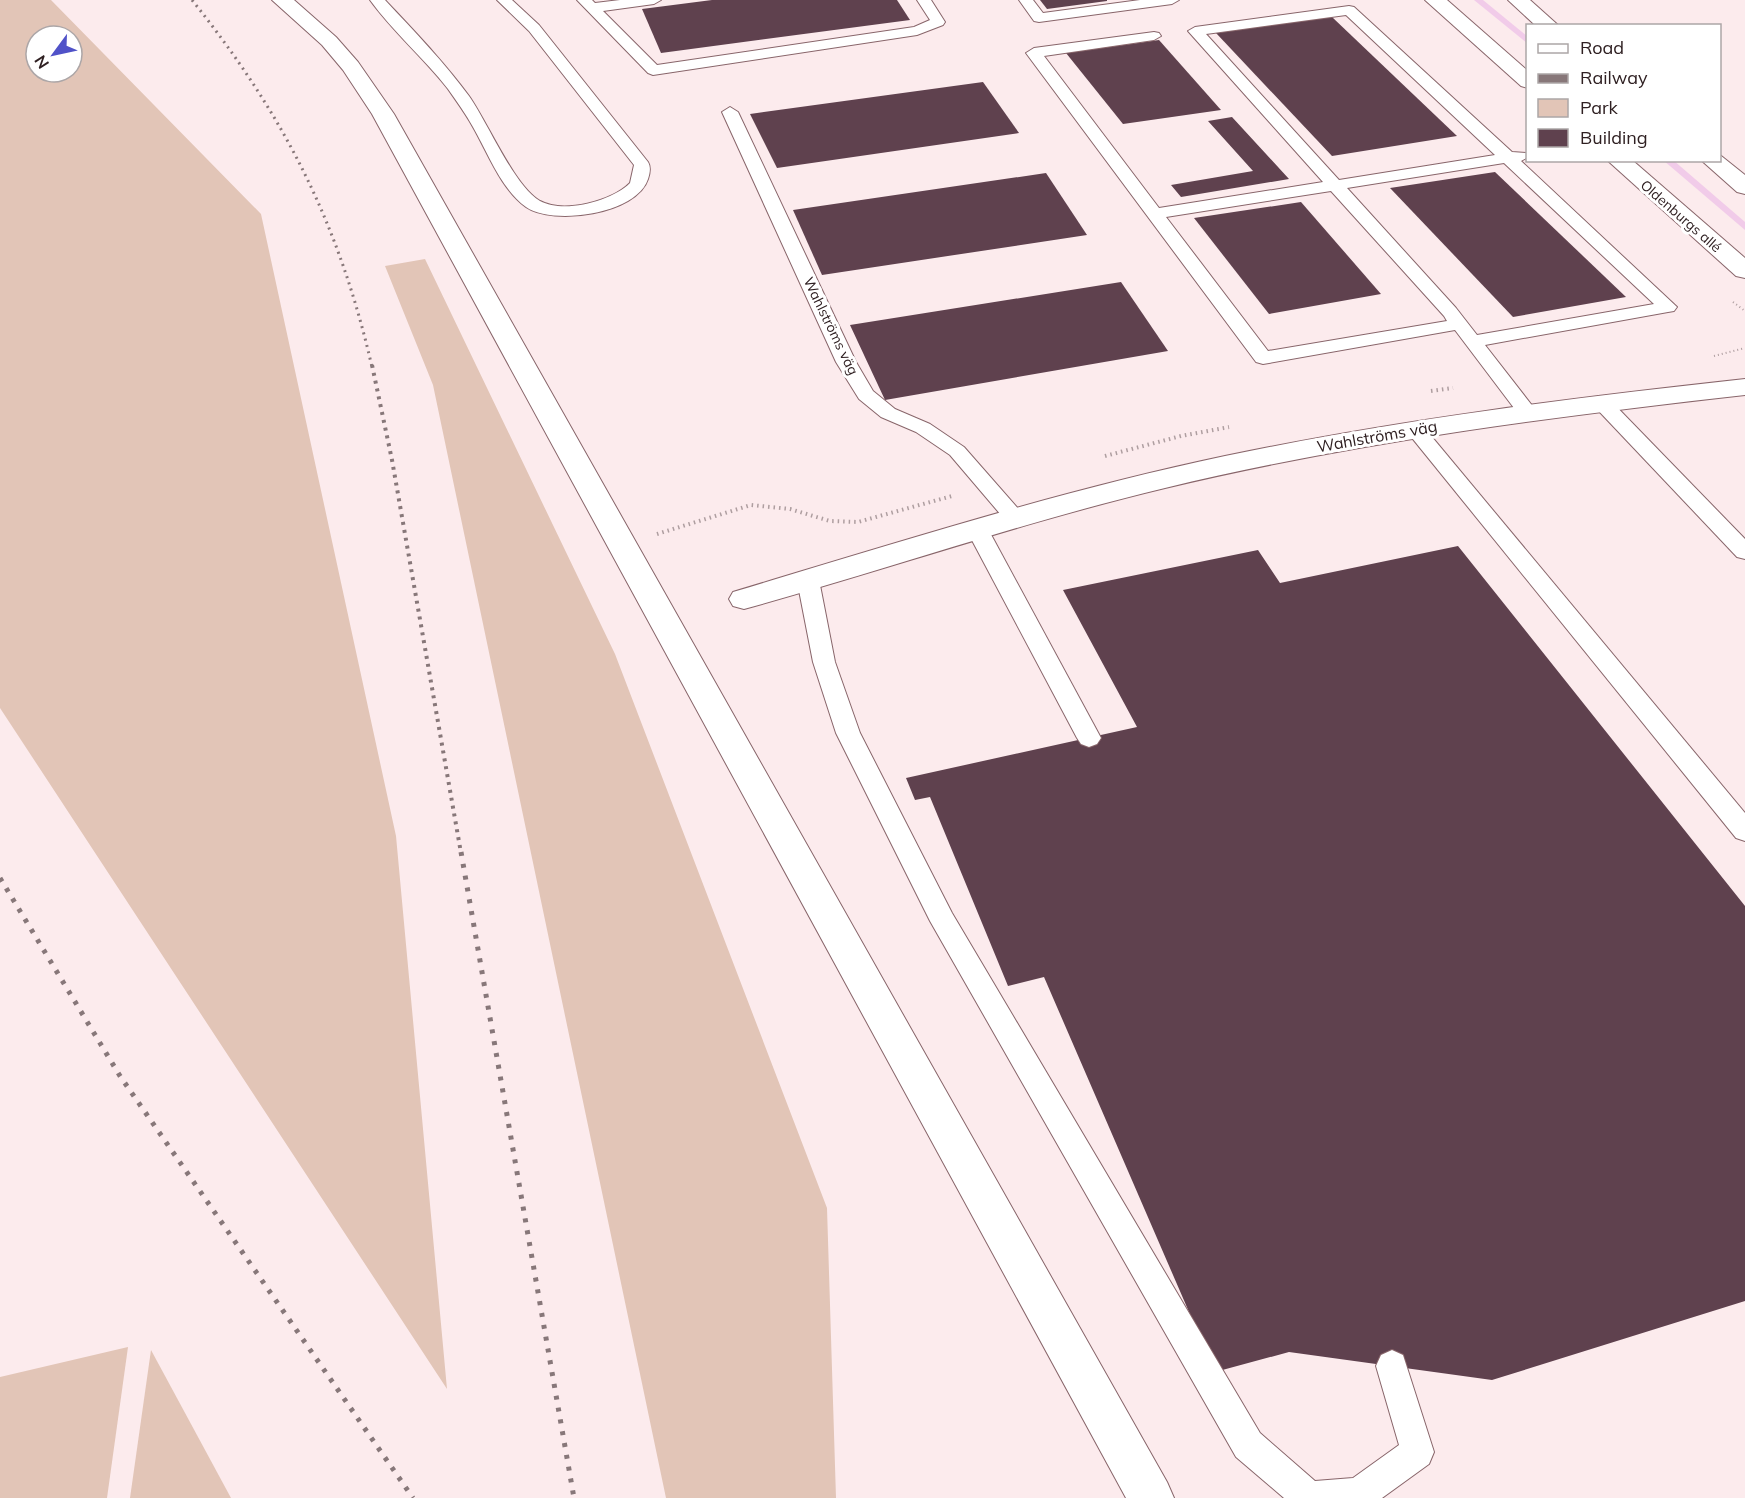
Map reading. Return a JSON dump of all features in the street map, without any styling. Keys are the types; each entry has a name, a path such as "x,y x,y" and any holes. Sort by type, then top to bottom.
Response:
{"street":[{"path":"282,0 329,41 351,66 383,114 1151,1498"},
{"path":"1435,0 1526,81"},
{"path":"1518,0 1547,24"},
{"name":"Oldenburgs allé","path":"1620,162 1745,271"},
{"path":"1714,162 1745,188"},
{"name":"Wahlströms väg","path":"744,599 1014,518 1223,466 1414,429 1601,402 1745,387"}],"lane":[{"path":"377,0 443,74 474,116 519,190 534,205 551,210 579,210 608,204 632,193 642,178 642,165 534,28 504,0"},
{"path":"588,4 654,0"},
{"path":"588,4 653,70 917,32 938,22 924,0"},
{"path":"1026,0 1039,18 1172,0"},
{"path":"1473,341 1668,307 1349,10 1195,31 1459,324 1527,412"},
{"path":"1154,36 1034,53 1263,358 1459,324"},
{"name":"Wahlströms väg","path":"730,112 846,362 866,395 888,413 924,428 957,451 1014,518"},
{"path":"1155,214 1526,154"},
{"path":"1601,402 1745,552"},
{"path":"1414,429 1745,831"},
{"path":"978,529 1089,738"},
{"path":"807,580 824,663 848,733 943,921 1248,1445 1309,1498 1359,1494 1417,1452 1392,1366"}],"green space":[{"path":"0,0 51,0 75,24 24,24 24,84 84,84 84,34 261,214 396,836 447,1389 0,708"},
{"path":"425,259 615,654 827,1208 836,1498 666,1498 433,385 385,266"},
{"path":"128,1347 107,1498 0,1498 0,1377"},
{"path":"151,1350 231,1498 130,1498"}],"building":[{"path":"712,0 897,0 910,20 661,53 642,9"},
{"path":"1040,0 1107,0 1107,1 1047,9"},
{"path":"1332,17 1457,136 1332,156 1216,33"},
{"path":"1159,40 1221,110 1123,124 1066,53"},
{"path":"983,82 1019,133 777,168 750,114"},
{"path":"1232,117 1289,179 1181,197 1171,185 1253,171 1208,121"},
{"path":"1495,172 1626,297 1513,317 1390,188"},
{"path":"1046,173 1087,235 822,275 793,210"},
{"path":"1301,202 1381,294 1269,314 1194,218"},
{"path":"1121,282 1168,351 885,400 850,325"},
{"path":"1458,546 1745,906 1745,1301 1492,1380 1289,1352 1215,1372 1044,977 1008,986 930,797 915,800 906,778 1137,727 1063,590 1258,550 1280,583"}],"waterway":[{"path":"1478,0 1526,40"},
{"path":"1669,162 1745,227"}],"railway":[{"path":"192,0 254,86 281,129 304,173 343,265 372,367"},
{"path":"372,365 392,460 461,853"},
{"path":"461,852 574,1498"},
{"path":"0,878 120,1076 413,1498"}]}
